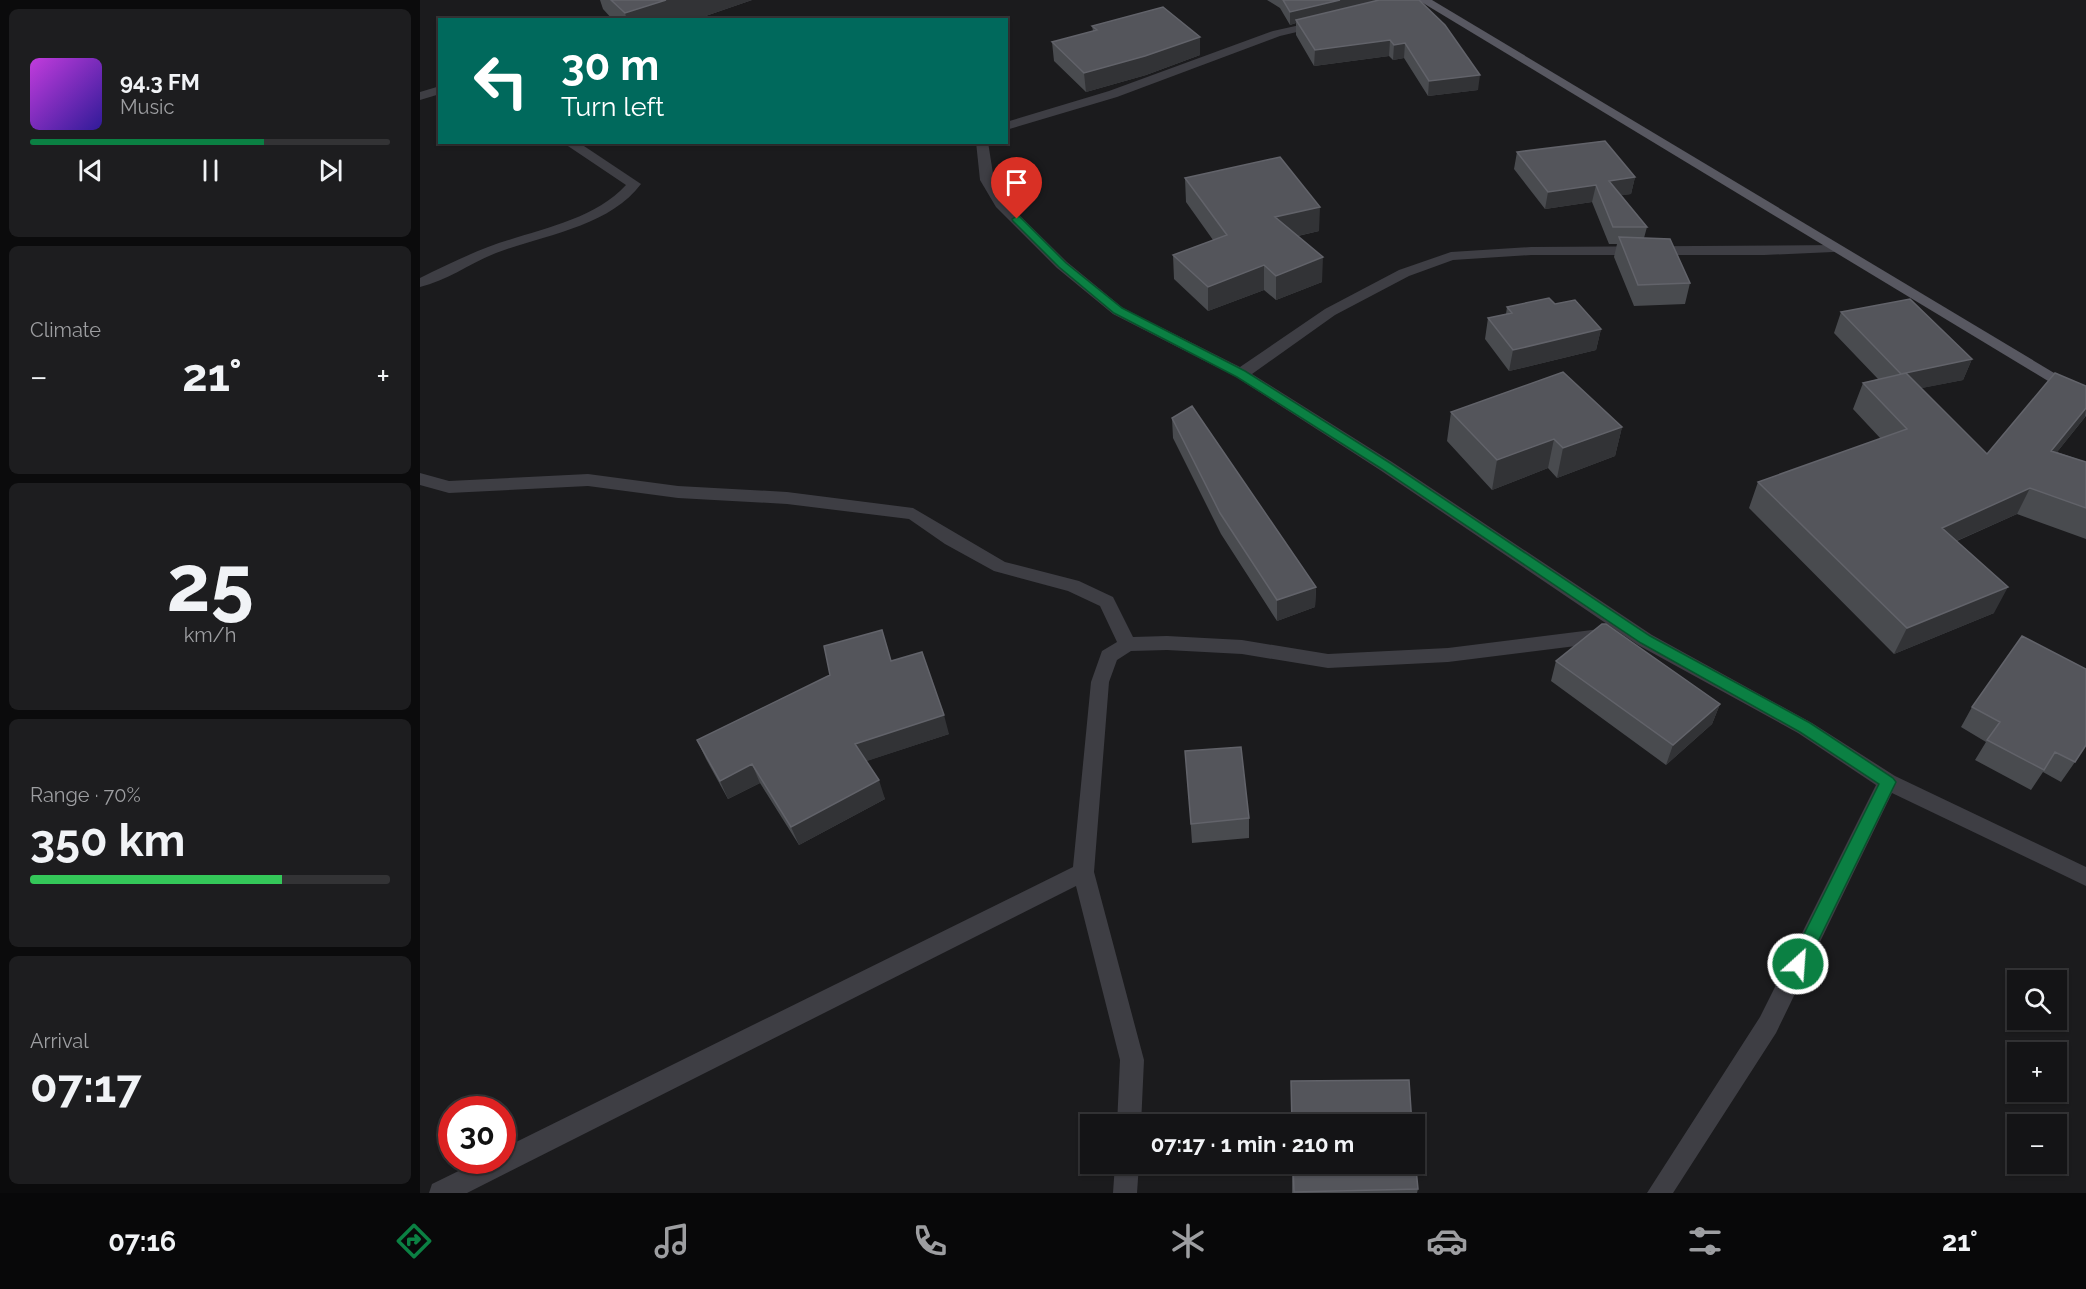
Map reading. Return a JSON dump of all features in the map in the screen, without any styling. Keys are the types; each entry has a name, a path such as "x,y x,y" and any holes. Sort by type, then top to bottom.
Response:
{"main road":[{"path":"1417,1 2086,399"}],"street":[{"path":"1008,125 1113,94 1277,33 1332,20"},
{"path":"420,96 438,91"},
{"path":"420,283 491,251 596,213 627,194 634,184 571,144"},
{"path":"982,144 987,180 1001,204 1062,265 1118,311 1241,374 1386,466 1646,640 1805,728 1888,782 2086,877"},
{"path":"1241,374 1330,312 1404,273 1451,256 1530,251 1752,251 1833,248"},
{"path":"420,479 449,488 588,480 678,492 787,498 913,514 951,540 1000,567 1073,586 1107,602 1127,644"},
{"path":"1130,1114 1132,1060 1083,872 1100,682 1109,656 1127,644 1167,643 1242,647 1328,661 1448,655 1607,634 1646,640"},
{"path":"1659,1193 1768,1025 1888,782"},
{"path":"441,1193 1083,872"},
{"path":"1125,1193 1126,1174"}],"building":[{"path":"611,0 666,0 625,13"},
{"path":"1283,0 1340,0 1290,12"},
{"path":"1379,0 1419,0 1445,25 1480,75 1429,81 1405,43 1394,45 1390,40 1315,50 1296,20"},
{"path":"1163,7 1200,37 1145,56 1084,73 1052,42 1097,30 1092,26"},
{"path":"1605,141 1635,177 1609,181 1647,227 1613,227 1596,185 1548,192 1517,152"},
{"path":"1280,157 1320,207 1275,217 1323,257 1276,276 1264,265 1208,287 1173,255 1227,235 1185,178"},
{"path":"1619,237 1670,239 1690,283 1638,285"},
{"path":"1549,298 1555,304 1575,300 1601,329 1513,350 1488,318 1512,313 1507,307"},
{"path":"1910,299 1972,359 1901,374 1841,312"},
{"path":"1563,372 1622,427 1563,448 1554,439 1497,460 1451,412"},
{"path":"1906,373 1987,454 2055,373 2086,386 2086,408 2051,451 2086,462 2086,508 2030,488 1942,528 2008,587 1907,628 1758,482 1907,429 1863,383"},
{"path":"1192,406 1316,587 1277,600 1220,513 1172,418"},
{"path":"1602,624 1606,624 1720,704 1673,745 1556,661"},
{"path":"882,630 891,661 922,652 944,715 855,744 879,780 791,827 752,764 720,781 697,740 830,675 824,646"},
{"path":"2022,636 2086,669 2086,745 2075,762 2055,752 2044,770 1987,740 2000,722 1972,707"},
{"path":"1241,747 1249,818 1191,824 1185,751"},
{"path":"1409,1080 1411,1114 1292,1114 1291,1081"},
{"path":"1293,1174 1417,1174 1418,1189 1294,1192"}],"route":[{"path":"1017,219 1062,265 1118,311 1241,374 1386,466 1646,640 1805,728 1888,782 1798,964"}]}
